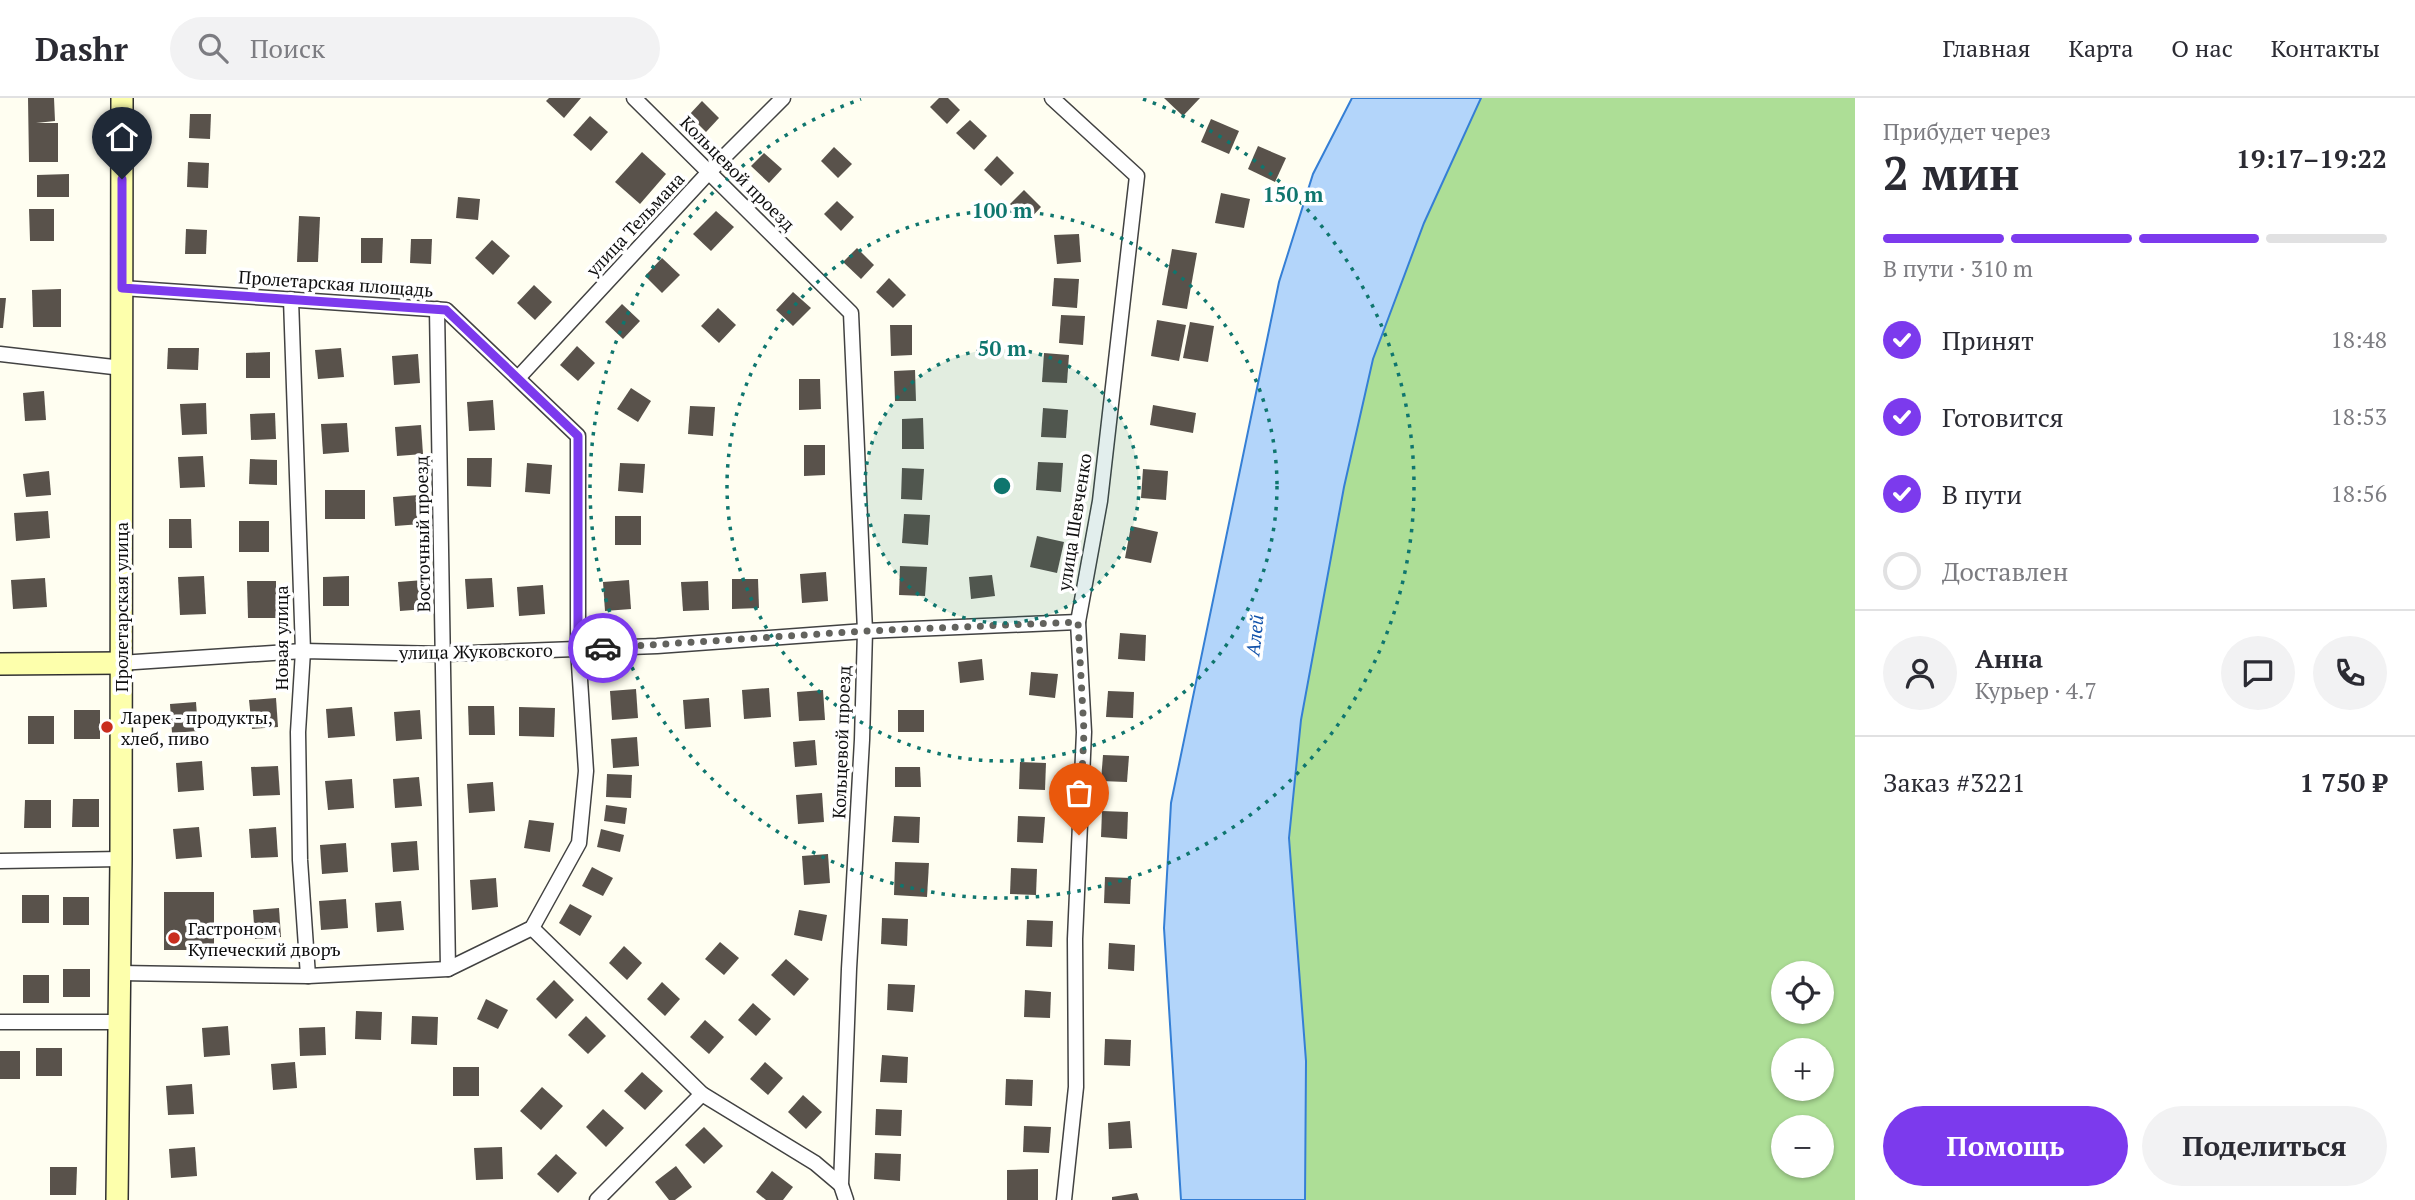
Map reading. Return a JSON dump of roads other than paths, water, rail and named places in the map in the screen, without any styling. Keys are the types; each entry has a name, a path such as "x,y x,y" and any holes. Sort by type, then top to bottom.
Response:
{"street":[{"name":"Пролетарская улица","path":"117,1200 121,859 122,98"},
{"name":"Кольцевой проезд","path":"634,98 851,313 865,631 841,1185"},
{"name":"улица Тельмана","path":"518,379 709,172 783,98"},
{"name":"улица Шевченко","path":"1052,98 1137,176 1100,501 1078,622 1084,732 1075,939 1076,1087 1064,1200"},
{"name":"Пролетарская площадь","path":"122,288 446,310 578,436 578,649 586,771 579,843 531,928"},
{"name":"Новая улица","path":"291,299 303,651 298,783 308,976"},
{"name":"Восточный проезд","path":"437,309 448,969"},
{"path":"0,354 122,368"},
{"name":"улица Жуковского","path":"0,664 120,663 303,651 444,654 657,646 865,631 1078,622"},
{"path":"0,861 121,859"},
{"path":"120,973 308,976 448,969 531,928 702,1094 815,1163 841,1185 846,1200"},
{"path":"0,1023 119,1022"},
{"path":"597,1200 702,1094"}],"water":[{"name":"Алей","path":"1352,98 1481,98 1424,223 1373,359 1344,487 1301,720 1289,838 1306,1061 1305,1200 1181,1200 1164,928 1171,803 1279,282 1313,174"}],"place":[{"name":"Ларек - продукты, хлеб, пиво","path":"107,727"},
{"name":"Гастроном Купеческий дворъ","path":"174,938"}]}
